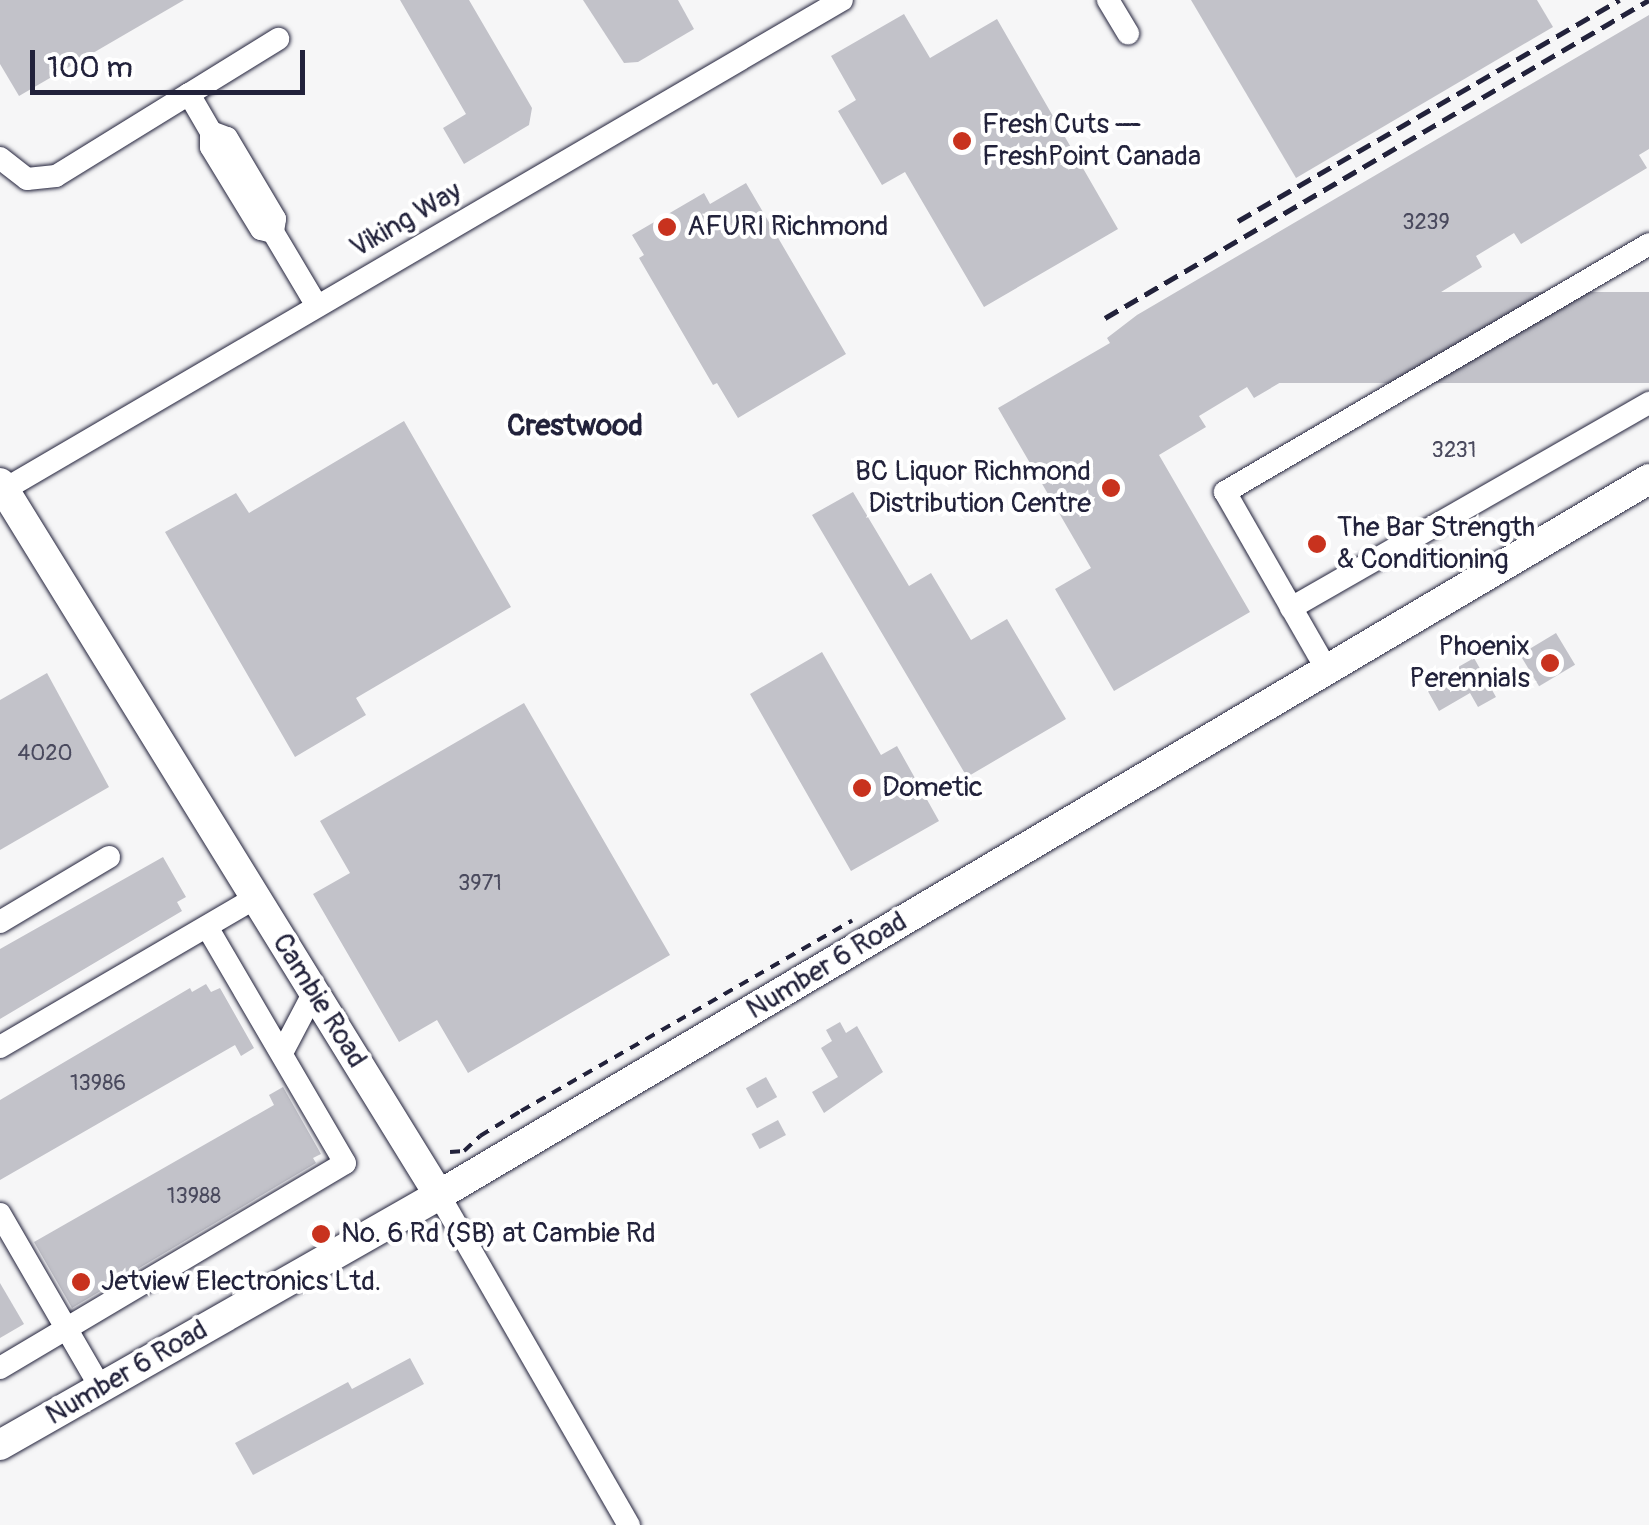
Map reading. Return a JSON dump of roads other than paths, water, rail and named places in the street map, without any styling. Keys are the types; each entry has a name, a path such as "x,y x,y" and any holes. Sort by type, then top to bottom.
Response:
{"main road":[{"name":"Number 6 Road","path":"0,1445 439,1195 1649,479"},
{"name":"Cambie Road","path":"1,488 439,1195"}],"street":[{"name":"Viking Way","path":"1,488 842,0"},
{"path":"1108,0 1128,33"},
{"path":"0,158 27,179 56,176 278,40"},
{"path":"189,94 212,132 227,138 274,219 273,232 317,306"},
{"path":"1327,670 1225,492 1649,244"},
{"path":"1291,608 1649,402"},
{"path":"0,922 109,858"},
{"path":"0,1047 256,898"},
{"path":"0,1368 345,1163 207,927"},
{"path":"282,1053 314,992"},
{"name":"Cambie Road","path":"439,1195 629,1525"},
{"path":"0,1214 101,1388"}],"railway":[{"path":"1238,221 1620,0"},
{"path":"1105,318 1649,0"}],"place":[{"name":"Fresh Cuts — FreshPoint Canada","path":"962,141"},
{"name":"AFURI Richmond","path":"667,227"},
{"name":"BC Liquor Richmond Distribution Centre","path":"1111,488"},
{"name":"The Bar Strength & Conditioning","path":"1317,544"},
{"name":"Phoenix Perennials","path":"1550,663"},
{"name":"Dometic","path":"862,788"},
{"name":"No. 6 Rd (SB) at Cambie Rd","path":"321,1234"},
{"name":"Jetview Electronics Ltd.","path":"81,1282"}],"district":[{"name":"Crestwood","path":"575,426"}]}
